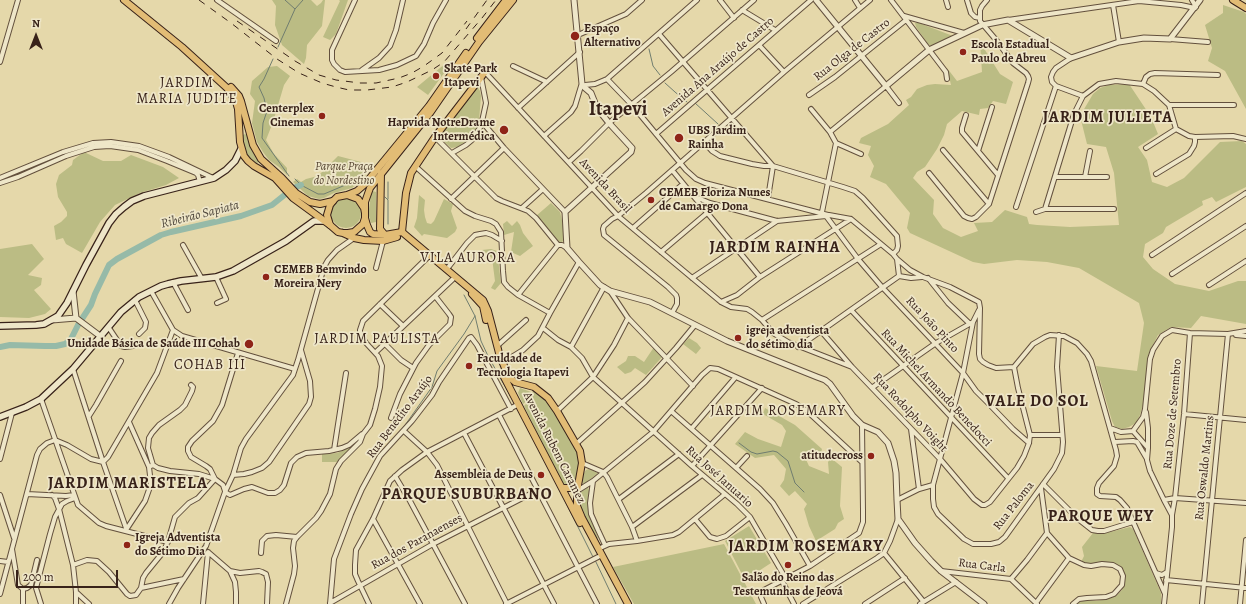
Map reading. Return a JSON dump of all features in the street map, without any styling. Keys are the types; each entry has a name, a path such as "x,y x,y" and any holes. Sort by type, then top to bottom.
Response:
{"main road":[{"path":"124,0 227,88 236,102 238,109 239,137 244,156 254,166 276,178 293,198 338,232 354,238 364,240 401,235 407,184 415,166 483,74"},
{"path":"130,0 227,82 239,96 255,150 261,159 296,193 310,202 320,204 357,191 371,177 434,98 506,0"},
{"path":"343,233 354,232 363,224 367,193 430,113 479,42 513,0"},
{"path":"1233,0 1246,8"},
{"path":"239,137 241,134 245,133 251,137"},
{"path":"0,326 44,324 58,316 68,303 86,265 109,223 116,214 132,201 144,196 214,178 231,166 241,149"},
{"path":"254,166 261,163 261,159"},
{"path":"382,173 380,229 384,238"},
{"path":"347,195 358,199 364,208 370,232 384,238"},
{"path":"328,223 328,210 333,200"},
{"path":"0,417 41,399 73,369 100,336 135,300 161,286 173,282 216,277 233,271 286,241 314,221 328,223"},
{"name":"Avenida Rubem Caramez","path":"401,235 476,298 483,306 495,355 504,376 597,557 623,604"},
{"name":"Avenida Rubem Caramez","path":"401,235 483,300 488,311 502,363 508,376 515,382 537,389 548,398 557,411 581,455 582,463 577,488 577,506 598,549 628,604"},
{"path":"518,402 518,387 531,386"},
{"path":"562,488 577,488"}],"street":[{"path":"0,62 18,0"},
{"path":"217,0 276,41"},
{"path":"355,0 334,44 332,55 334,64 340,70 346,72 383,69 397,65 416,56 424,44 433,23 446,0"},
{"path":"360,71 379,58 390,46 396,30 403,0"},
{"path":"578,35 626,14 642,0"},
{"path":"583,85 595,84 607,79 697,0"},
{"path":"720,0 734,18"},
{"path":"569,162 581,152 609,123 754,0"},
{"name":"Avenida Ana Araújo de Castro","path":"656,134 811,0"},
{"path":"816,0 899,102"},
{"path":"855,0 860,8"},
{"path":"672,313 677,302 674,293 603,232 604,226 618,216 733,118 784,72 870,0"},
{"path":"891,0 946,72 946,79"},
{"path":"946,0 948,7"},
{"path":"967,0 971,13 975,17 980,18"},
{"path":"929,173 964,216 968,218 976,217 989,204 1029,79 1026,73 1013,63 993,35 982,25 980,10 987,0"},
{"path":"830,132 929,50 982,25 1139,0 1195,8"},
{"path":"1192,0 1195,8"},
{"path":"1170,39 1200,0"},
{"path":"544,136 571,112 575,106 583,85 575,1"},
{"path":"1113,5 1119,42"},
{"path":"742,10 776,30"},
{"path":"903,16 964,33"},
{"name":"Rua Olga de Castro","path":"810,94 862,56 906,20"},
{"path":"1008,20 1071,58"},
{"path":"659,34 773,166 768,198"},
{"path":"1083,96 1056,86 1052,82 1051,77 1056,68 1071,58 1119,42 1144,38 1208,42"},
{"path":"759,45 784,72"},
{"path":"518,108 580,52"},
{"path":"512,66 547,82"},
{"path":"1143,84 1146,77 1155,73 1218,74"},
{"path":"452,153 472,140 482,123 486,103 483,74"},
{"name":"Avenida Brasil","path":"483,74 518,108 618,216 721,302"},
{"path":"607,79 632,105 691,175 705,183 822,212 827,215"},
{"path":"1045,209 1074,114 1083,96 1099,84 1126,81 1143,84 1154,91 1169,105 1176,129 1183,134 1195,137 1233,136 1246,140"},
{"path":"565,212 631,152 632,148 597,108 591,93 583,85"},
{"path":"1016,207 1056,86"},
{"path":"1169,105 1234,105"},
{"path":"978,151 992,106"},
{"path":"811,109 830,132 836,143 861,154"},
{"path":"966,115 962,132 998,175"},
{"path":"482,123 565,212 567,248"},
{"path":"1146,148 1176,129"},
{"path":"435,137 496,198 528,210 558,245 562,245 567,248 604,287 610,291 650,302 727,341 825,380 834,389 853,416 862,425 878,432 888,443 892,451 896,473 898,519 884,553 803,604"},
{"path":"1156,174 1189,154 1196,142 1195,137"},
{"path":"0,178 63,152 93,143 111,142 139,146 169,157 214,178"},
{"path":"704,142 712,151 720,156 752,164 773,166 827,182 854,192 863,198 897,236 898,246 897,250 893,254"},
{"path":"822,212 836,143"},
{"path":"0,183 18,177 66,156 94,147 110,146 138,150 167,161 196,173 200,182"},
{"path":"450,199 504,148"},
{"path":"944,150 989,204"},
{"path":"1085,176 1090,151"},
{"path":"415,166 450,199 469,213 496,224 501,232 504,282 518,295 550,312"},
{"path":"672,170 760,277"},
{"path":"1056,177 1107,177"},
{"path":"633,228 684,184"},
{"path":"522,208 543,189"},
{"path":"1152,255 1246,193"},
{"path":"693,196 710,203 777,221 827,215 851,219 910,270 950,286 979,302 979,354 980,359 988,365 996,368 1014,367 1033,344 1050,335 1068,337 1077,343 1087,354 1094,372 1115,442 1117,456 1114,466 1099,483 1096,492 1100,496 1112,496 1120,500 1127,508 1165,594"},
{"path":"661,252 706,212 710,203"},
{"path":"1036,212 1045,209 1114,209"},
{"name":"Rua João Pinto","path":"827,215 835,229 882,287 963,373 976,391 1013,429 1029,443"},
{"path":"721,302 737,295 760,277 851,219"},
{"path":"692,278 777,221"},
{"path":"1172,274 1246,226"},
{"path":"447,270 467,243 475,235 486,233 502,241"},
{"path":"169,604 206,546 225,492 233,476 241,448 246,439 290,380 301,350 324,267 337,250 354,238"},
{"path":"376,268 384,238"},
{"path":"762,320 881,244"},
{"path":"183,245 202,279"},
{"path":"518,295 558,245"},
{"path":"129,422 151,466 170,471 192,473 215,479 223,485 225,492 230,495 252,487 268,493 275,493 284,485 291,463 297,457 313,452 334,450 348,445 363,434 367,429 372,420 380,387 382,366 376,352 362,338 360,330 363,321 428,258"},
{"path":"897,259 899,276"},
{"path":"1209,285 1246,261"},
{"path":"502,363 511,358 538,336 579,262"},
{"path":"798,347 822,332 899,276 911,278 925,277"},
{"path":"216,277 226,299 217,303"},
{"path":"925,277 948,303 971,323"},
{"path":"376,352 453,279"},
{"path":"173,282 188,310"},
{"path":"571,347 604,287"},
{"path":"73,291 76,318"},
{"path":"151,291 173,330 182,336 295,369"},
{"path":"610,291 628,318 693,386"},
{"path":"391,418 400,394 413,368 429,346 450,324 451,317 435,296"},
{"path":"135,300 146,322 145,328 140,334"},
{"path":"721,302 731,307 747,309 762,320 779,338 798,347 852,367"},
{"path":"380,304 403,326"},
{"path":"897,500 919,489 933,485 941,460 963,373 971,323 980,308"},
{"name":"Rua Michel Armando Benedocci","path":"851,310 1008,478"},
{"path":"51,320 76,318 100,336"},
{"path":"557,411 593,377 614,345 628,318"},
{"path":"497,346 526,320"},
{"path":"873,388 936,344 971,323"},
{"path":"576,444 645,382 695,325"},
{"path":"109,328 121,346 133,346"},
{"name":"Rua José Januario","path":"543,328 558,340 571,347 582,358 593,377 750,518 784,580 794,604"},
{"path":"103,462 108,457 157,373 173,330"},
{"path":"1147,460 1148,428 1146,409 1150,359 1157,342 1162,336 1172,330 1246,336"},
{"path":"1228,334 1246,331"},
{"name":"Rua Rodolpho Voight","path":"822,332 852,367 941,460 974,499 982,505 985,505 1008,478"},
{"name":"Rua Doze de Setembro","path":"1164,604 1172,515 1184,414 1190,332"},
{"name":"Rua Oswaldo Martins","path":"1202,604 1228,334"},
{"path":"1030,435 1062,435 1058,372 1059,335"},
{"name":"Rua Benedito Araújo","path":"330,604 334,559 356,501 380,456 404,430 432,395 439,382 469,338 471,337 477,345 511,409"},
{"path":"385,344 401,360 413,368"},
{"path":"233,476 252,472 262,468 269,462 309,404 311,397 310,381 301,350"},
{"path":"215,479 210,469 191,457 188,447 192,441 213,421 222,405 238,353"},
{"path":"89,416 121,361"},
{"path":"1008,478 1020,462 1029,443 1030,435 1014,367"},
{"path":"577,488 593,481 653,432 706,370 710,368 718,369 796,404 807,411 862,462"},
{"path":"73,369 126,530"},
{"path":"334,450 346,373"},
{"path":"692,428 734,380"},
{"path":"126,530 148,493 151,484 151,466 148,448 149,438 159,425 185,405 192,391 192,385"},
{"path":"692,466 762,388"},
{"path":"41,399 74,497 82,510 99,523 168,542"},
{"path":"370,604 360,586 355,570 356,550 373,519 390,481 427,452 511,409 518,402"},
{"path":"1133,432 1146,409"},
{"path":"671,410 760,489 773,503 810,566"},
{"path":"0,459 12,413"},
{"path":"1184,414 1246,420"},
{"path":"499,415 597,604"},
{"path":"764,604 761,599 761,595 764,590 810,566 859,533 863,522 862,425"},
{"path":"1110,428 1121,432 1133,432 1148,448"},
{"path":"911,429 919,489"},
{"path":"404,430 427,452 437,465 469,525 507,604 597,557"},
{"path":"464,433 554,604"},
{"path":"286,604 294,570 293,545 297,537 310,525 321,511 330,494 336,469 341,461 360,442 363,434"},
{"name":"Rua Paloma","path":"933,485 934,506 938,514 964,539 973,544 981,545 998,542 1004,537 1042,486 1061,457 1063,447 1062,435"},
{"path":"0,594 14,538 40,449 55,440 91,459 103,462"},
{"path":"1115,442 1137,442 1147,460 1153,478 1172,515"},
{"path":"619,499 679,454"},
{"path":"736,468 747,456"},
{"path":"582,463 604,472 608,477 637,541"},
{"path":"632,528 702,475"},
{"path":"395,476 465,604"},
{"path":"73,565 87,560 97,561 109,572 127,594 130,596 136,595 141,588 143,578 146,573 164,551 175,517 189,503 198,498 215,479"},
{"path":"593,481 590,503 592,514 605,545"},
{"path":"1042,486 1092,530 1104,531 1133,522"},
{"path":"1042,486 1047,534 1069,558 1084,565 1090,566 1102,564 1113,565 1120,569 1123,580 1119,589 1114,594 1106,597 1079,599 1073,604"},
{"name":"Rua dos Paranaenses","path":"330,604 398,563 538,490"},
{"path":"27,494 74,497"},
{"path":"598,549 605,545 673,535 679,532 725,494"},
{"path":"0,495 14,538"},
{"path":"52,495 55,498 59,509 73,565 76,604"},
{"path":"41,604 36,588 50,534 62,504 74,497"},
{"path":"1164,500 1175,498 1246,503"},
{"path":"695,519 710,537 718,539 726,536 750,518"},
{"path":"373,519 420,604"},
{"path":"898,519 915,543 941,571 984,604"},
{"path":"261,553 262,541 267,536 276,534 297,537"},
{"path":"1011,579 1047,534"},
{"path":"1240,604 1244,588 1246,542"},
{"path":"203,604 208,552 206,546"},
{"path":"12,549 18,585 23,588 27,588 31,585 37,560"},
{"path":"208,552 230,571 236,587 236,604"},
{"path":"884,553 905,578 922,603 956,582"},
{"path":"1037,603 1069,558"},
{"path":"0,561 8,562"},
{"path":"230,571 259,571 266,574 268,582 267,604"},
{"name":"Rua Carla","path":"941,571 1011,579 1037,603"},
{"path":"1156,573 1162,575 1167,572"},
{"path":"865,604 905,578"},
{"path":"141,588 184,579"},
{"path":"1166,580 1244,588"},
{"path":"23,588 23,604"},
{"path":"76,592 89,604"}],"green space":[{"path":"272,0 311,0 317,6 325,0 322,26 307,45 304,64 282,45 275,25 276,6"},
{"path":"339,0 348,0 336,34 330,40 323,37 340,1"},
{"path":"1223,5 1246,14 1246,109 1225,71 1208,61 1212,48 1205,25 1223,13"},
{"path":"915,23 919,23 953,36 931,46 916,27"},
{"path":"980,42 1000,74 1013,82 1006,104 993,101 988,108 980,109 979,115 962,111 947,124 944,135 937,149 925,167 917,172 913,178 934,200 933,214 943,228 961,237 978,231 974,223 992,222 1005,210 1027,217 1029,224 1070,227 1119,225 1114,173 1106,147 1087,144 1080,116 1093,94 1100,88 1109,85 1129,84 1151,117 1158,134 1138,147 1147,160 1152,182 1167,187 1184,178 1220,142 1242,141 1246,144 1246,187 1216,202 1212,197 1202,201 1203,205 1166,227 1163,233 1145,244 1143,257 1153,269 1175,284 1209,291 1238,281 1246,281 1246,324 1201,316 1191,328 1171,327 1158,335 1149,356 1144,402 1140,415 1136,423 1129,427 1122,429 1115,427 1096,366 1137,371 1144,323 1139,303 1079,268 1047,262 1017,260 984,264 973,262 910,233 907,228 910,213 886,184 870,177 874,166 868,155 871,146 859,143 861,138 888,124 909,105 906,100 911,97 917,89 935,84 951,85 947,68 957,81 982,72"},
{"name":"Skate Park Itapevi","path":"446,63 450,65 428,95 417,87"},
{"path":"277,66 290,76 284,85 266,140 274,154 287,168 287,175 269,160 263,152 257,142 252,123 255,101 250,94 252,81 268,67"},
{"path":"477,86 481,96 477,128 465,142 458,147 451,148 439,137"},
{"path":"243,135 248,135 259,160 257,164 251,162 245,152 242,139"},
{"path":"84,152 103,161 121,161 131,155 163,167 179,178 166,185 140,193 115,205 100,222 82,253 66,244 63,238 56,240 54,226 67,216 67,212 58,197 56,184 59,175 72,165 73,160"},
{"name":"Parque Praça do Nordestino","path":"338,156 361,162 365,170 365,177 352,188 319,199 308,196 293,182 297,179 301,182 318,176"},
{"path":"373,191 376,192 376,222 371,223 369,209 371,194"},
{"path":"419,195 425,200 424,210 427,223 431,224 434,221 444,199 453,204 451,211 457,228 455,232 447,238 424,234 422,236 414,227 417,218"},
{"path":"346,198 356,203 361,213 356,223 346,228 336,223 331,213 336,203"},
{"path":"551,203 560,212 566,236 562,242 558,242 536,216"},
{"path":"507,221 512,226 517,221 523,233 533,246 520,256 511,252 514,232 504,235 503,224"},
{"path":"32,244 44,259 28,275 42,278 41,285 34,290 51,309 45,314 29,318 0,317 0,249"},
{"path":"491,249 497,251 501,283 495,290 491,288 495,281 492,258 482,250"},
{"path":"689,338 697,343 701,348 696,354 683,344"},
{"path":"654,347 663,356 646,375 635,368 631,372 625,374 617,367 626,361 628,356 635,356 644,362"},
{"path":"520,388 531,392 529,399 523,404 518,393"},
{"path":"533,390 542,396 548,403 577,451 580,461 576,482 572,484 563,484 524,406 530,400"},
{"path":"765,408 795,425 822,449 819,460 802,451 809,466 829,474 828,462 831,458 842,467 840,506 844,519 838,523 835,529 816,541 809,526 804,509 807,504 795,491 789,496 780,486 784,480 786,469 774,455 755,458 735,444 745,432 758,439 781,447 786,431 782,425 763,414"},
{"path":"358,441 356,445 337,462 322,462 322,454 337,453"},
{"path":"589,469 598,473 583,484 582,481 584,473"},
{"path":"588,487 588,505 598,538 595,540 580,504 579,493"},
{"path":"749,526 771,563 745,580 725,541"},
{"path":"1130,527 1133,529 1161,593 1161,604 1076,604 1082,601 1107,599 1116,596 1122,590 1125,575 1122,569 1111,562 1090,564 1081,562 1084,556 1082,547 1093,533 1110,532"},
{"path":"724,544 756,604 634,604 613,567"}],"waterway":[{"path":"285,0 295,9 303,0"},
{"path":"278,47 295,9"},
{"path":"649,49 653,66 660,75"},
{"path":"273,59 259,87 264,98 267,111 263,123 262,138 289,176"},
{"path":"665,83 687,102"},
{"path":"695,103 718,124"},
{"path":"295,179 301,185 318,194 324,194 343,186 362,175"},
{"path":"388,182 388,199"},
{"name":"Ribeirão Sapiata","path":"294,188 301,185"},
{"name":"Ribeirão Sapiata","path":"0,347 10,345 56,346 65,344 71,339 91,305 109,265 117,259 161,235 241,216 272,205 287,193"},
{"path":"385,197 388,200 388,224"},
{"path":"464,295 475,316 481,341 511,397"},
{"path":"403,428 432,387 437,371 475,316"},
{"path":"739,443 751,452 757,454 773,451 777,452 788,461 795,483 804,492"},
{"path":"563,497 593,557"},
{"path":"595,560 616,604"}],"railway":[{"path":"199,0 277,59 299,73 322,83 349,90 367,90 392,87 407,82 432,70 444,62 496,0"},
{"path":"466,29 487,0"},
{"path":"237,21 295,61 319,75 336,80 360,83 376,83 399,78 412,73 442,53 467,21"}],"place":[{"name":"Espaço Alternativo","path":"575,36"},
{"name":"Escola Estadual Paulo de Abreu","path":"963,52"},
{"name":"Skate Park Itapevi","path":"436,76"},
{"name":"Centerplex Cinemas","path":"322,116"},
{"name":"Hapvida NotreDrame Intermédica","path":"504,130"},
{"name":"UBS Jardim Rainha","path":"679,138"},
{"name":"CEMEB Floriza Nunes de Camargo Dona","path":"651,200"},
{"name":"CEMEB Bemvindo Moreira Nery","path":"266,277"},
{"name":"igreja adventista do sétimo dia","path":"738,338"},
{"name":"Unidade Básica de Saúde III Cohab","path":"249,344"},
{"name":"Faculdade de Tecnologia Itapevi","path":"469,366"},
{"name":"atitudecross","path":"871,456"},
{"name":"Assembleia de Deus","path":"541,475"},
{"name":"Igreja Adventista do Sétimo Dia","path":"127,545"},
{"name":"Salão do Reino das Testemunhas de Jeová","path":"788,565"}],"district":[{"name":"JARDIM MARIA JUDITE","path":"187,92"},
{"name":"Itapevi","path":"618,110"},
{"name":"JARDIM JULIETA","path":"1108,118"},
{"name":"JARDIM RAINHA","path":"775,248"},
{"name":"VILA AURORA","path":"468,259"},
{"name":"JARDIM PAULISTA","path":"377,340"},
{"name":"COHAB III","path":"210,366"},
{"name":"VALE DO SOL","path":"1037,402"},
{"name":"JARDIM ROSEMARY","path":"778,412"},
{"name":"JARDIM MARISTELA","path":"128,484"},
{"name":"PARQUE SUBURBANO","path":"467,495"},
{"name":"PARQUE WEY","path":"1101,517"},
{"name":"JARDIM ROSEMARY","path":"806,547"}]}
